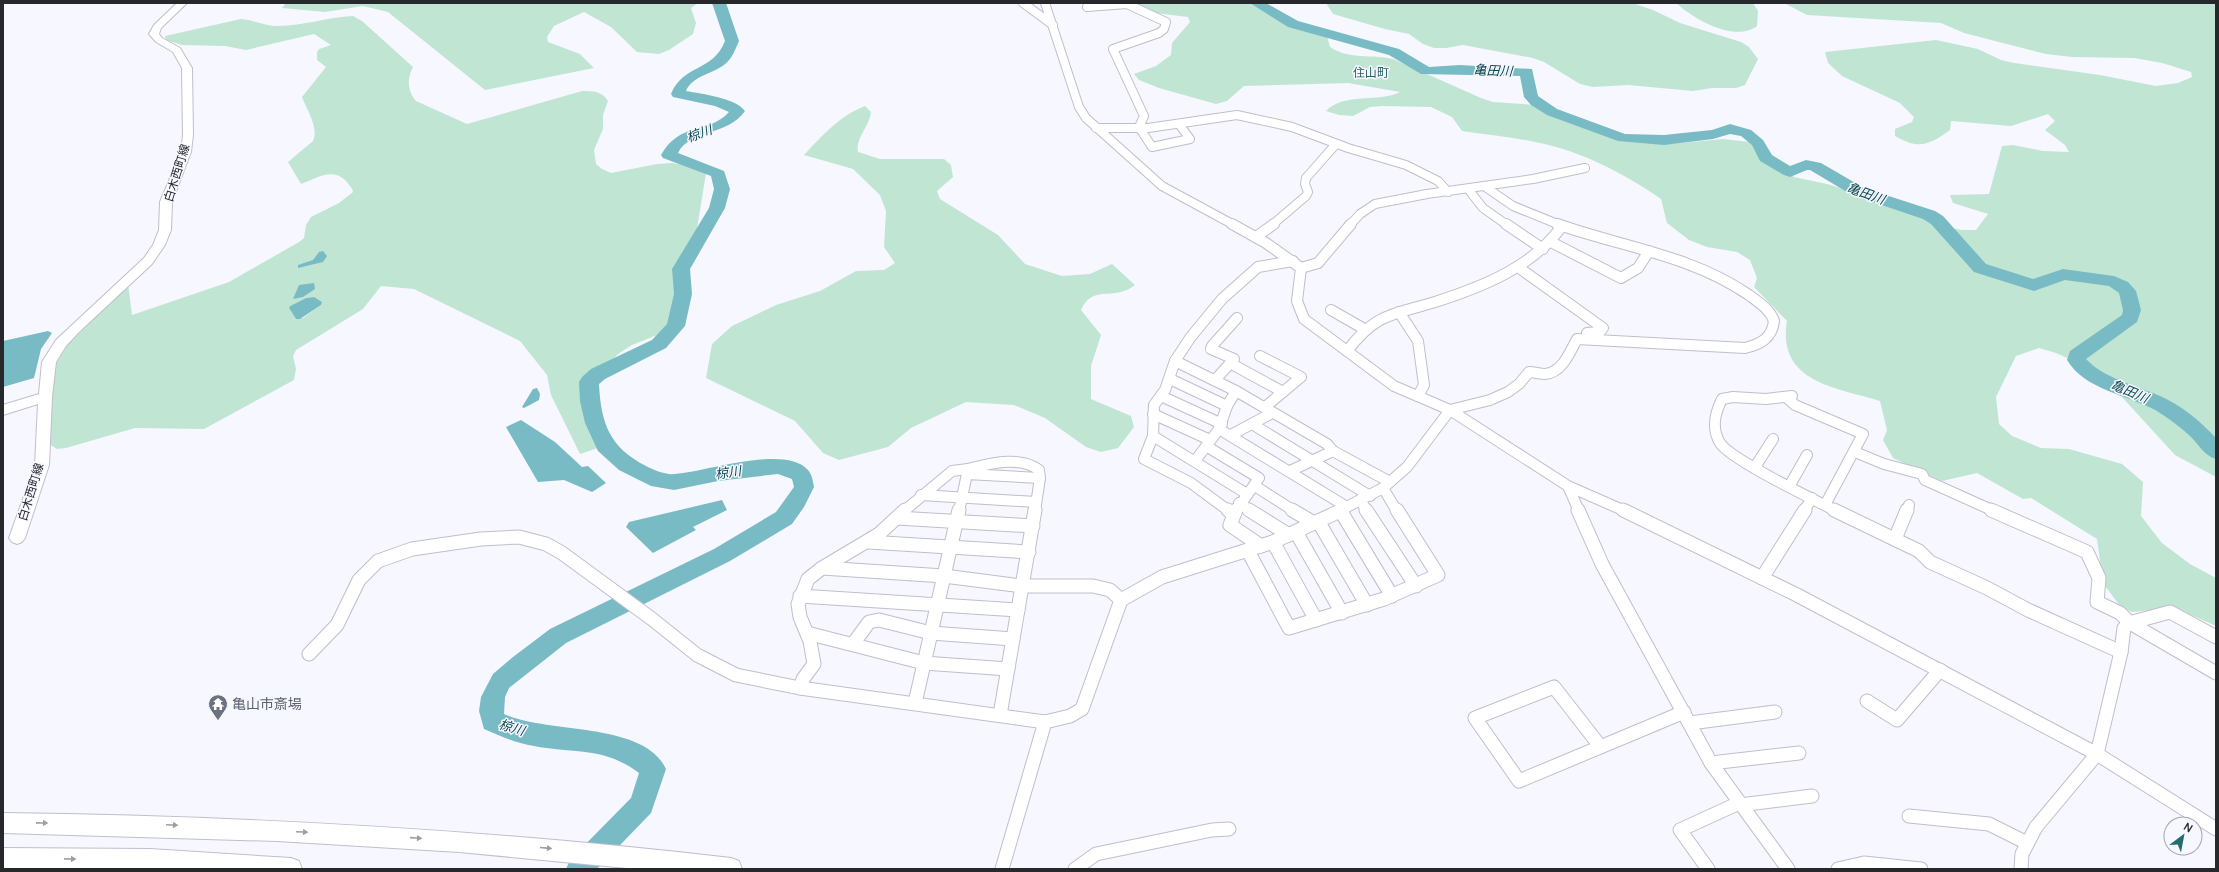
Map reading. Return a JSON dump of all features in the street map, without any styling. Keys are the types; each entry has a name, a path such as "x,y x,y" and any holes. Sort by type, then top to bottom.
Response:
{"highway":[{"path":"3,823 151,824 377,835 558,849 731,869"},
{"path":"3,859 150,860 291,869"}],"main road":[{"name":"白木西町線","path":"17,538 42,465 45,396 49,362 61,343 87,315 148,260 162,237 166,202 186,152 188,135 187,68 177,50 159,40 154,34 158,27 182,3"},
{"path":"3,410 45,396"}],"street":[{"path":"1023,3 1043,20 1053,25"},
{"path":"1045,3 1079,107 1096,128 1162,186 1256,237 1297,265"},
{"path":"1087,7 1127,4 1166,22 1164,29 1159,33 1113,49 1144,116 1139,127"},
{"path":"1096,128 1179,124 1237,115 1292,127 1332,141 1336,144 1406,165 1438,181 1448,192"},
{"path":"1139,127 1152,147 1190,139 1179,124"},
{"path":"1256,237 1285,216 1306,196 1308,192 1305,184 1307,175 1314,170 1336,144"},
{"path":"1232,514 1222,504 1172,472 1144,459 1153,436 1154,405 1161,396 1170,379 1175,361 1209,314 1242,280 1258,267 1318,263 1355,219 1368,207 1385,202 1468,188 1556,176 1585,168"},
{"path":"1484,186 1508,204 1562,226 1649,251 1702,269 1737,286 1762,305 1773,317 1774,327 1765,342 1745,348 1577,339"},
{"path":"1468,188 1483,208 1543,249"},
{"path":"1347,351 1366,330 1383,317 1458,294 1518,267 1552,242 1562,226"},
{"path":"1552,242 1621,278 1638,268 1649,251"},
{"path":"1297,265 1296,297 1299,313 1304,319 1394,386 1450,410 1568,486 1600,498 1762,578 1940,670 2097,754 2216,829"},
{"path":"310,654 312,649 337,625 359,580 370,567 387,557 412,549 498,537 519,537 546,544 562,553 652,619 697,655 736,675 800,688 1045,722 1070,716 1082,709 1114,613 1121,600 1162,578 1273,542 1365,498 1386,485 1411,462 1450,410 1490,400 1508,392 1519,384 1529,372 1546,374 1557,369 1563,364 1577,339 1583,334 1600,332 1603,328 1518,267"},
{"path":"1331,310 1366,330"},
{"path":"1399,312 1418,341 1424,385 1418,396"},
{"path":"1215,380 1234,359 1212,349 1237,318"},
{"path":"1231,435 1252,424 1269,410 1283,392 1301,377 1260,356"},
{"path":"1175,361 1236,390 1327,444 1333,451 1386,485 1438,575 1416,586 1368,605 1289,628 1248,551"},
{"path":"1230,363 1283,392"},
{"path":"1170,379 1227,406"},
{"path":"1195,461 1220,426 1227,406 1236,390"},
{"path":"1161,396 1220,426 1231,435 1290,471 1343,509 1392,596"},
{"path":"1825,506 1855,452 1863,434 1795,405 1789,397 1755,400 1725,398 1721,402 1714,417 1720,445 1732,455 1790,485 1825,506 1919,551 1930,562 1987,588 2028,610 2121,652"},
{"path":"1153,414 1208,443 1259,478 1232,514 1230,525 1260,546"},
{"path":"1252,424 1311,461 1365,498 1416,586"},
{"path":"1153,436 1247,494 1292,534 1342,613"},
{"path":"1755,467 1772,439"},
{"path":"1290,471 1333,451"},
{"path":"1855,452 1884,464 1922,474 1926,480 2087,552 2091,557 2099,578 2097,602 2120,613 2130,623 2216,674"},
{"path":"1790,485 1807,455"},
{"path":"800,688 803,679 814,664 807,633 800,617 800,596 808,579 822,568 868,542 897,518 921,495 952,472 1040,478 1029,552 1000,716"},
{"path":"915,703 967,472"},
{"path":"1568,486 1602,564 1711,763 1788,869"},
{"path":"1247,494 1316,522 1368,605"},
{"path":"921,495 1036,502"},
{"path":"1762,578 1812,498"},
{"path":"1895,539 1909,506"},
{"path":"897,518 1033,526"},
{"path":"868,542 1029,552"},
{"path":"1273,542 1316,620"},
{"path":"822,568 944,576 1022,586 1093,586 1110,590 1121,600"},
{"path":"800,596 1018,610"},
{"path":"2021,869 2022,854 2036,827 2097,754 2121,652 2124,628 2130,623 2170,612 2216,637"},
{"path":"853,644 869,622 879,620 931,633 1013,639"},
{"path":"807,633 924,663 1008,669"},
{"path":"1867,701 1897,720 1940,670"},
{"path":"1600,746 1554,687 1474,718 1519,781 1600,746 1687,718 1775,712"},
{"path":"1002,869 1045,722"},
{"path":"1711,763 1799,753"},
{"path":"1708,869 1680,830 1740,804 1812,796"},
{"path":"1909,816 1990,824 2027,843"},
{"path":"1075,869 1096,854 1212,830 1229,829"},
{"path":"1838,869 1864,863 1921,869"}],"green space":[{"path":"286,3 698,3 691,8 696,23 693,34 669,50 659,54 637,52 611,27 584,12 554,26 547,37 548,42 580,54 594,68 485,90 388,12 363,6 325,12 282,8"},
{"path":"1136,3 1250,3 1293,26 1327,36 1330,47 1345,54 1393,59 1493,102 1536,105 1556,117 1618,137 1670,144 1723,139 1750,142 1762,147 1794,177 1827,184 1877,199 1946,227 1962,230 1976,230 1988,214 1953,203 1950,195 1989,194 2002,146 2013,145 2043,151 2069,152 2065,145 2045,130 2055,121 2048,114 2011,126 1951,121 1950,130 1936,139 1924,144 1911,143 1895,136 1895,129 1912,122 1914,117 1900,103 1842,76 1828,63 1825,52 1936,40 1978,49 2001,60 2014,63 2100,75 2156,86 2178,83 2192,77 2191,72 2162,63 2134,58 2072,57 2046,54 1964,33 1941,23 1807,15 1784,3 2216,3 2216,477 2175,455 2099,372 2056,353 2039,348 2016,356 1996,397 1999,424 2012,436 2041,448 2069,449 2122,464 2143,482 2141,516 2162,543 2190,564 2216,578 2216,626 2176,608 2132,612 2120,606 2103,583 2097,539 2031,498 2023,499 1977,473 1942,481 1893,458 1883,440 1887,430 1880,401 1828,386 1812,379 1800,369 1791,357 1786,341 1787,321 1754,287 1757,278 1750,260 1737,252 1707,247 1689,240 1667,223 1661,199 1633,181 1588,158 1556,147 1520,139 1462,131 1452,117 1431,107 1370,107 1353,116 1339,115 1326,111 1333,105 1342,102 1382,97 1400,92 1348,83 1244,86 1227,101 1216,104 1159,88 1139,80 1134,74 1156,66 1171,55 1172,43 1190,22 1188,17 1155,13 1137,7"},
{"path":"1326,3 1632,3 1653,10 1680,23 1741,42 1749,47 1758,59 1745,85 1736,88 1712,88 1693,91 1628,85 1593,87 1580,84 1544,62 1533,58 1463,45 1446,48 1434,48 1423,44 1409,34 1385,29 1333,14"},
{"path":"1676,3 1753,3 1758,11 1757,26 1748,31 1737,32 1715,27 1693,16"},
{"path":"353,16 362,21 413,67 409,84 411,93 416,101 467,124 582,91 600,93 608,101 603,115 603,129 594,150 596,164 602,169 611,173 657,164 672,163 686,165 706,173 697,229 689,247 680,285 680,315 662,333 632,345 618,354 600,374 594,419 601,447 580,454 551,395 547,375 520,341 414,289 381,286 363,309 296,350 293,356 296,369 294,380 204,429 135,428 66,448 57,449 46,442 56,364 66,347 128,283 132,315 229,282 299,242 304,238 306,225 311,217 339,203 353,192 351,187 341,177 330,174 301,184 288,162 313,141 315,130 302,97 326,67 317,60 317,52 319,49 331,45 314,34 246,50 225,46 182,45 166,40 165,36 241,19 269,25 287,26","holes":["314,297 321,305 303,318 296,319 289,308 290,306 306,298"]},
{"path":"865,106 871,112 859,142 858,152 880,159 944,159 951,165 953,177 937,191 940,199 998,235 1025,264 1062,276 1090,274 1112,264 1135,285 1117,293 1100,294 1094,296 1085,303 1081,310 1101,335 1091,366 1091,399 1131,416 1134,427 1118,448 1101,452 1086,447 1045,418 1014,405 966,402 911,428 888,447 839,460 823,453 795,421 706,378 712,344 732,326 776,305 820,291 856,271 884,270 895,263 884,247 886,211 880,195 853,169 804,155 839,121"}],"water":[{"path":"323,251 327,256 323,262 298,268 298,265 313,260 319,252"},
{"path":"314,283 315,289 303,297 293,299 299,285"},
{"path":"314,297 322,302 321,305 300,319 296,319 289,308 290,306 306,298"},
{"path":"48,331 52,333 41,349 34,378 3,387 3,341"},
{"path":"537,388 540,394 539,400 524,408 522,407 533,389"},
{"path":"521,420 555,442 582,467 588,466 606,483 592,492 564,480 538,482 506,427"},
{"path":"722,500 727,510 693,527 696,530 653,553 626,527 629,522"}],"waterway":[{"name":"椋川","path":"579,869 642,805 653,769 636,756 620,748 603,743 553,738 516,731 493,721 491,711 493,697 501,681 558,636 722,555 784,518 797,501 804,487 801,475 790,468 778,466 718,473 674,482 651,478 626,465 605,446 595,423 590,401 589,382 598,374 659,344 676,326 683,294 681,269 717,208 722,189 718,174 706,168 669,155 674,146 681,139 722,124 731,119 738,111 719,102 678,94 681,86 686,81 692,76 719,62 728,51 732,41 719,3"},
{"name":"亀田川","path":"1257,3 1293,24 1394,52 1426,71 1460,69 1527,72 1531,97 1536,102 1552,112 1623,138 1664,140 1713,134 1730,129 1746,133 1758,143 1766,158 1790,172 1803,165 1816,167 1826,171 1848,187 1878,199 1929,215 1937,220 1980,268 2034,285 2063,274 2085,276 2114,282 2122,286 2127,291 2132,310 2131,318 2077,355 2076,360 2083,367 2101,379 2154,401 2172,411 2196,430 2216,452"}],"place":[{"name":"亀山市斎場","path":"218,721"}],"district":[{"name":"住山町","path":"1371,73"}]}
